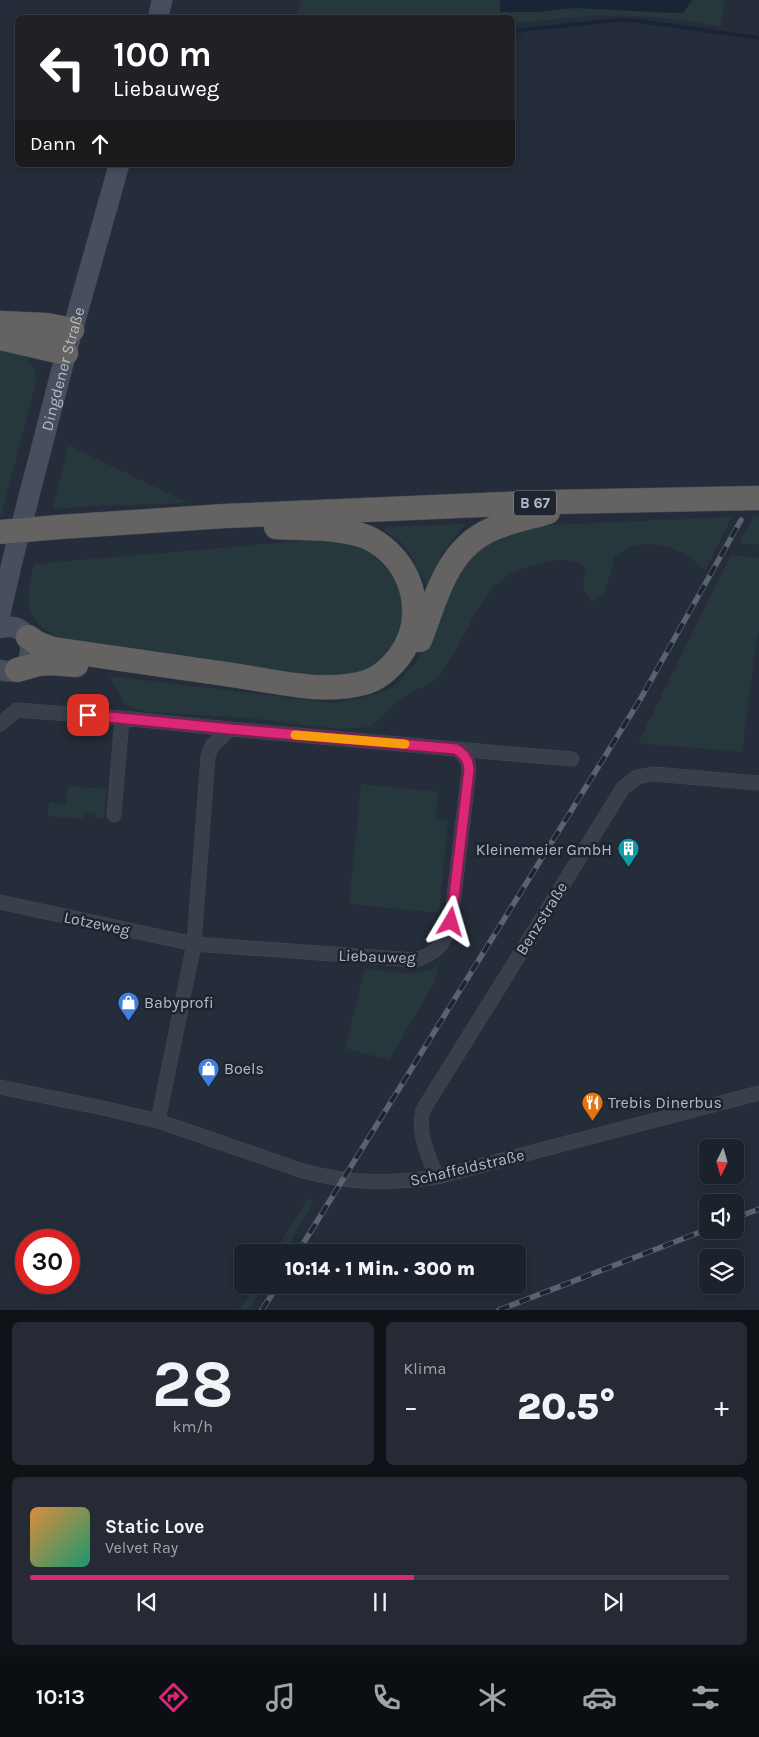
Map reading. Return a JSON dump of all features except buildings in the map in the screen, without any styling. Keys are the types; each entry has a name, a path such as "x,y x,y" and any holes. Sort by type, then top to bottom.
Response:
{"highway":[{"path":"0,323 48,325 72,330"},
{"path":"0,338 66,353"},
{"name":"B 67","path":"0,545 58,532 225,516 551,502 759,498"},
{"name":"B 67","path":"0,532 163,529 346,519 548,512 709,499"},
{"path":"6,673 38,664 66,664 304,696 342,697 356,694 383,684 402,668 419,641 448,568 468,544 482,534 499,526 548,512"},
{"path":"11,629 37,643 52,648 308,686 338,687 369,682 393,665 404,650 411,634 415,601 404,568 392,553 375,541 360,534 345,531 245,525"}],"main road":[{"path":"159,15 162,0"},
{"name":"Dingdener Straße","path":"6,673 24,666 31,653 31,645 11,629 10,574 72,330 117,167"}],"street":[{"path":"0,724 17,710 572,759"},
{"path":"114,815 122,718"},
{"path":"158,1121 194,944 208,756 212,746 230,729"},
{"name":"Liebauweg","path":"194,944 415,960 437,950 446,939 451,922 469,770 468,761 464,754 456,749"},
{"name":"Benzstraße","path":"437,1177 421,1132 420,1122 423,1110 623,788 637,777 653,774 759,783"},
{"name":"Lotzeweg","path":"0,902 194,944"},
{"name":"Schaffeldstraße","path":"0,1087 158,1121 326,1178 368,1182 396,1182 437,1177 759,1093"}],"shaded area":[{"path":"301,0 725,0 721,26 657,17 602,15 515,23 515,15 297,15"},
{"path":"0,350 20,354 29,360 37,379 1,516 0,516"},
{"path":"68,445 188,503 53,509"},
{"path":"754,516 759,516 759,545 739,543"},
{"path":"732,517 705,570 691,558 676,550 650,544 637,546 614,556 605,592 591,603 583,586 585,568 574,562 559,560 548,562 523,568 508,576 486,596 449,661 438,676 429,684 408,694 371,727 340,729 247,718 150,712 126,706 109,676 333,703 364,698 394,687 418,660 461,563 500,532 550,525"},
{"path":"465,524 441,555 430,584 427,587 405,546 383,530 387,527"},
{"path":"336,538 369,552 395,576 404,604 401,634 382,663 347,677 296,679 58,646 53,635 35,620 29,605 28,597 34,564"},
{"path":"731,555 759,558 759,632 756,642 742,752 638,743"},
{"path":"361,784 438,792 435,820 448,821 439,913 349,904"},
{"path":"68,786 106,789 104,818 95,818 95,813 85,812 84,819 48,816 49,802 66,804"},
{"path":"437,966 437,975 434,983 389,1060 345,1048 365,969 411,973 429,970"},
{"path":"307,1199 314,1201 289,1244 280,1244"},
{"path":"249,1294 259,1294 250,1309 240,1309"}],"water":[{"path":"500,0 692,0 683,13 672,13 575,8 537,12 500,12"}],"waterway":[{"path":"515,31 618,20 639,21 759,38"}],"railway":[{"path":"303,1244 641,698 741,520"},
{"path":"744,1215 759,1209"},
{"path":"499,1310 699,1232"},
{"path":"262,1310 272,1294"}],"slow traffic":[{"path":"295,735 405,744"}],"place":[{"name":"Kleinemeier GmbH","path":"628,868"},
{"name":"Babyprofi","path":"128,1021"},
{"name":"Boels","path":"208,1087"},
{"name":"Trebis Dinerbus","path":"592,1121"}],"route":[{"path":"88,715 456,749 464,754 468,761 469,770 451,922"}]}
